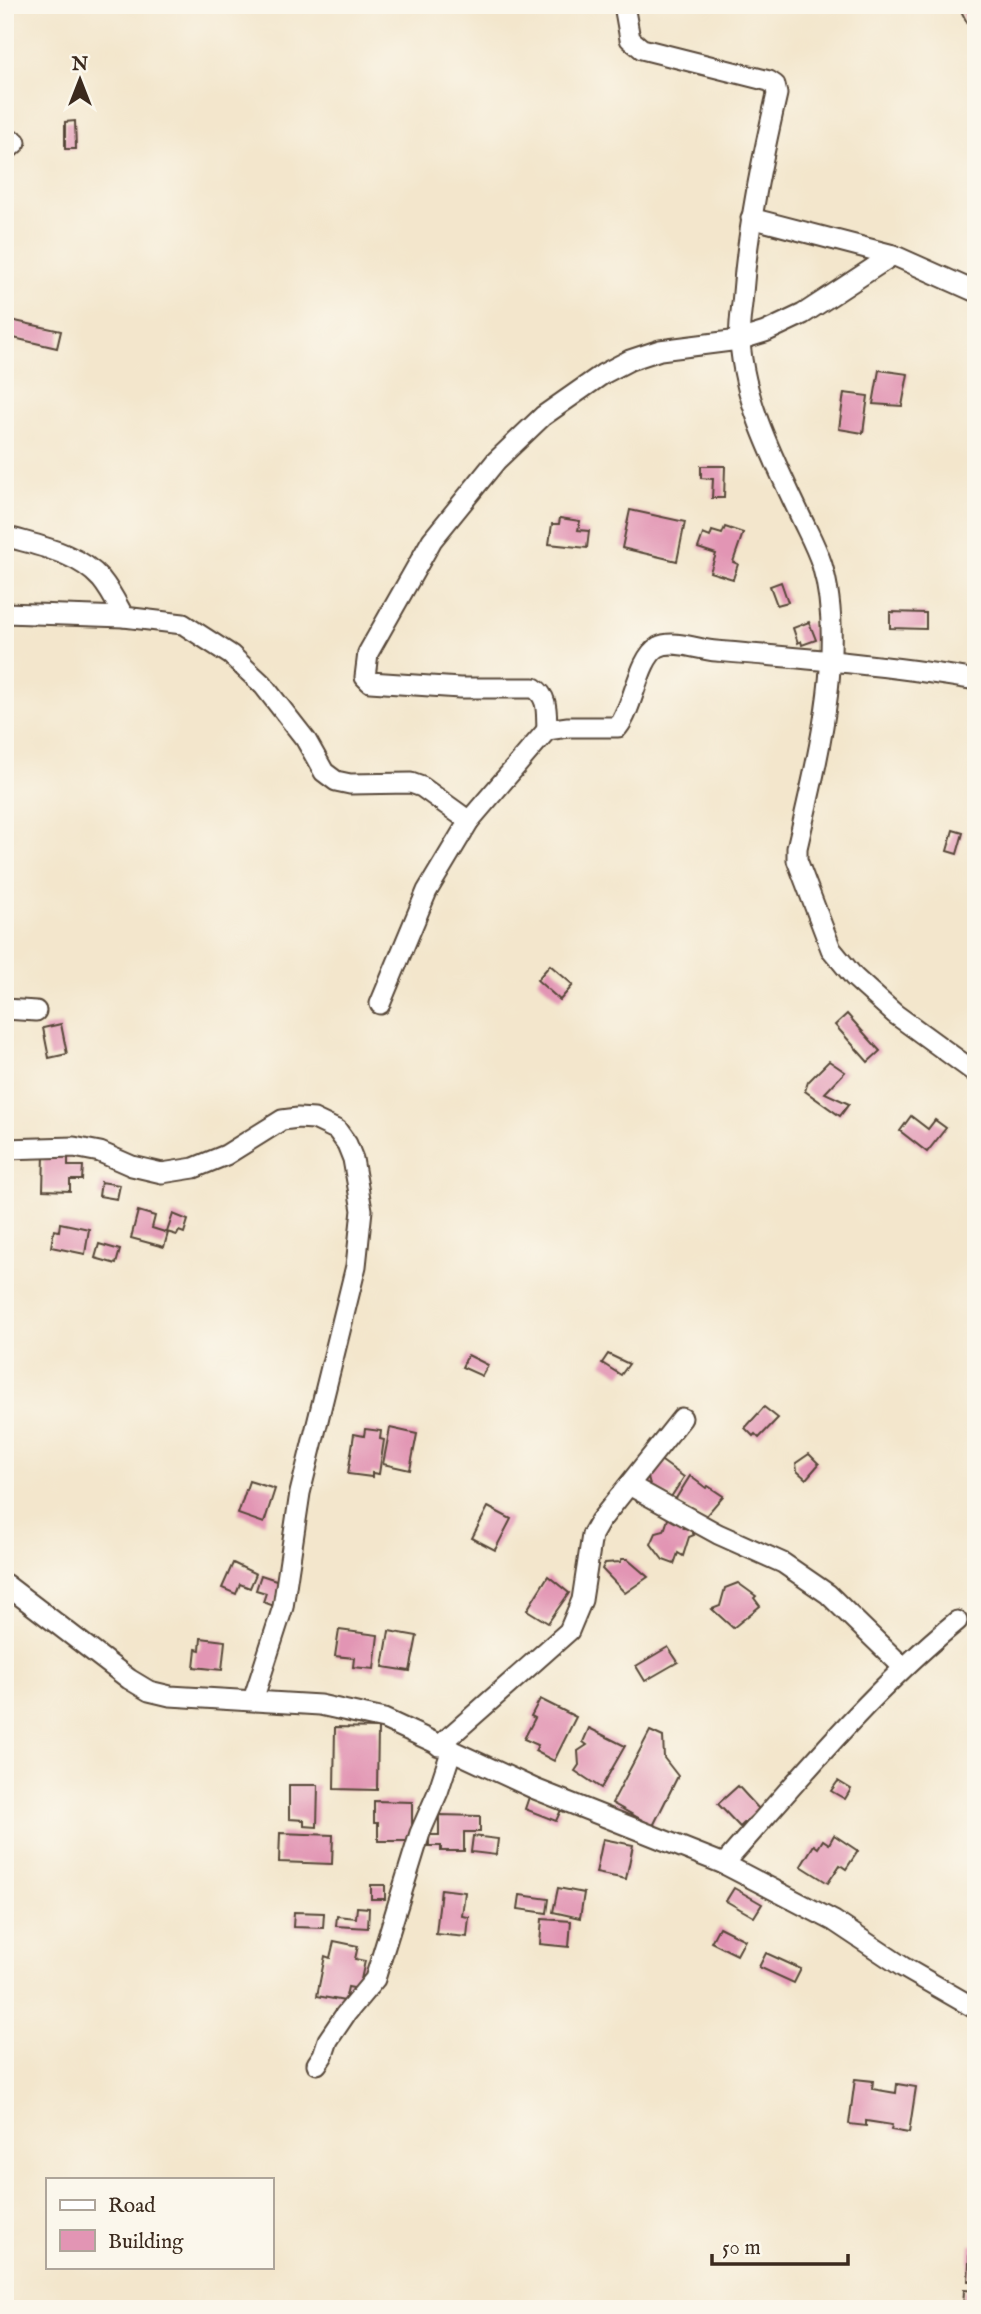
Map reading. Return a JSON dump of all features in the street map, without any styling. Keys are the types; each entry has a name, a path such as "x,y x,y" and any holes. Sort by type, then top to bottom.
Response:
{"street":[{"path":"624,5 630,39 642,49 769,81 775,85 777,94 746,253 739,340 751,398 768,445 822,564 829,603 831,661 814,774 797,848 801,871 831,949 854,977 895,1014 976,1073"},
{"path":"751,218 893,255 976,292"},
{"path":"547,730 545,700 542,693 534,688 460,688 370,682 365,677 368,653 432,540 496,461 543,416 603,374 630,360 660,350 739,340 765,332 803,314 893,255"},
{"path":"5,536 62,553 88,568 110,592 124,617"},
{"path":"5,613 124,617 183,624 231,655 263,685 306,740 324,772 336,781 349,784 411,783 422,787 469,821"},
{"path":"380,1004 427,891 469,821 547,730 568,727 618,727 626,718 649,656 663,645 831,661 976,680"},
{"path":"5,1009 36,1011"},
{"path":"5,1149 74,1147 100,1152 132,1166 162,1173 194,1168 226,1155 282,1120 298,1118 314,1119 337,1130 347,1144 353,1159 362,1210 356,1266 300,1493 283,1607 253,1700"},
{"path":"317,2064 328,2040 345,2015 375,1979 420,1833 438,1792 445,1749 569,1631 582,1600 592,1535 600,1521 682,1418"},
{"path":"629,1485 718,1534 783,1563 828,1594 903,1667"},
{"path":"5,1584 129,1679 149,1691 170,1696 320,1705 384,1719 535,1789 724,1864 834,1921 904,1968 976,2009"},
{"path":"724,1864 903,1667 957,1620"}],"building":[{"path":"958,5 976,5 976,40"},
{"path":"75,121 76,149 65,149 65,122"},
{"path":"6,319 61,331 57,348 5,336"},
{"path":"879,370 908,374 902,406 873,404"},
{"path":"844,393 868,396 863,433 839,429"},
{"path":"701,466 725,466 724,498 712,498 713,479 701,478"},
{"path":"630,510 685,522 677,561 622,548"},
{"path":"560,518 580,521 578,530 589,531 587,548 549,544 552,524 559,524"},
{"path":"725,527 743,533 733,562 738,564 733,579 710,572 716,554 698,548 703,534 710,537 712,531 722,534"},
{"path":"781,582 788,602 777,605 770,586"},
{"path":"890,612 926,613 926,629 890,628"},
{"path":"809,622 816,640 802,645 801,641 798,643 793,628"},
{"path":"953,830 963,833 957,854 947,851"},
{"path":"550,965 573,985 560,1000 537,980"},
{"path":"847,1014 880,1051 868,1062 835,1025"},
{"path":"61,1024 67,1054 49,1058 43,1028"},
{"path":"829,1061 845,1072 825,1093 849,1104 840,1116 805,1091 808,1082"},
{"path":"911,1116 928,1129 935,1120 946,1128 927,1152 900,1131"},
{"path":"44,1155 68,1156 68,1166 83,1166 82,1180 70,1180 70,1191 43,1190"},
{"path":"101,1182 120,1185 117,1199 99,1196"},
{"path":"138,1211 155,1216 152,1228 168,1233 164,1247 131,1238"},
{"path":"173,1214 188,1220 184,1233 179,1231 177,1235 167,1232"},
{"path":"60,1223 89,1229 85,1254 51,1247 54,1230 59,1231"},
{"path":"99,1244 120,1250 116,1264 95,1258"},
{"path":"608,1354 629,1364 621,1375 602,1363"},
{"path":"468,1355 488,1365 482,1376 462,1367"},
{"path":"764,1407 778,1418 759,1438 745,1428"},
{"path":"390,1428 417,1434 410,1470 383,1464"},
{"path":"365,1429 381,1431 380,1439 384,1440 379,1474 372,1473 372,1477 348,1474 354,1434 364,1436"},
{"path":"809,1454 819,1464 806,1479 797,1471 796,1463"},
{"path":"655,1456 684,1477 671,1497 651,1488 648,1477"},
{"path":"690,1476 723,1496 705,1517 675,1500"},
{"path":"249,1481 275,1489 264,1523 238,1514"},
{"path":"488,1507 511,1519 495,1550 472,1538"},
{"path":"668,1519 679,1519 688,1523 684,1528 691,1529 694,1535 689,1537 683,1556 678,1553 674,1564 663,1560 651,1544 656,1533 664,1531"},
{"path":"627,1559 648,1577 625,1593 602,1569 605,1563 620,1562"},
{"path":"233,1563 256,1574 250,1588 240,1584 236,1594 222,1588"},
{"path":"261,1575 282,1582 274,1606 263,1602 266,1593 256,1590"},
{"path":"548,1576 569,1593 548,1623 527,1610"},
{"path":"738,1583 756,1596 754,1598 760,1606 733,1628 712,1609 720,1606 725,1588"},
{"path":"339,1630 378,1635 374,1669 353,1667 354,1658 335,1656"},
{"path":"389,1631 417,1636 410,1671 383,1667"},
{"path":"201,1638 225,1641 222,1670 194,1667 196,1649 200,1650"},
{"path":"668,1647 678,1662 645,1681 636,1666"},
{"path":"540,1699 576,1717 554,1761 535,1751 538,1745 524,1739 535,1718 531,1716"},
{"path":"335,1727 378,1728 377,1790 334,1789"},
{"path":"589,1728 625,1746 601,1788 575,1771 579,1765 578,1751 587,1745 583,1742"},
{"path":"650,1731 663,1737 664,1758 678,1776 653,1826 612,1803"},
{"path":"838,1781 851,1789 845,1799 831,1791"},
{"path":"289,1785 318,1785 317,1827 304,1826 304,1820 289,1819"},
{"path":"738,1786 759,1809 740,1827 718,1804"},
{"path":"529,1797 561,1810 556,1821 525,1809"},
{"path":"374,1801 412,1802 412,1841 378,1841 378,1823 374,1823"},
{"path":"439,1815 480,1816 480,1832 464,1832 464,1851 441,1851 441,1846 429,1846 429,1835 439,1835"},
{"path":"280,1833 333,1835 332,1864 279,1862"},
{"path":"834,1835 858,1851 846,1869 840,1865 828,1883 801,1866 814,1845 818,1848 823,1840 829,1844"},
{"path":"473,1836 498,1839 496,1855 471,1852"},
{"path":"603,1839 633,1845 626,1879 596,1873"},
{"path":"371,1885 385,1885 385,1899 371,1899"},
{"path":"558,1888 584,1893 580,1918 553,1912"},
{"path":"734,1888 762,1904 754,1917 726,1901"},
{"path":"441,1889 465,1892 462,1916 469,1917 467,1937 436,1934"},
{"path":"520,1895 549,1899 547,1913 518,1909"},
{"path":"357,1907 369,1908 368,1928 336,1926 337,1916 356,1918"},
{"path":"294,1912 324,1913 323,1928 293,1927"},
{"path":"542,1919 571,1921 569,1947 540,1944"},
{"path":"719,1927 745,1940 737,1955 711,1942"},
{"path":"334,1941 358,1946 355,1959 365,1961 359,1989 348,1987 345,2001 317,1996 325,1956 330,1958"},
{"path":"766,1953 801,1969 794,1983 759,1967"},
{"path":"855,2079 873,2081 872,2089 896,2093 897,2084 916,2087 909,2133 891,2130 892,2125 866,2121 866,2126 849,2124"},
{"path":"970,2244 976,2244 976,2281 968,2281"},
{"path":"964,2290 976,2291 976,2309 963,2309"}]}
